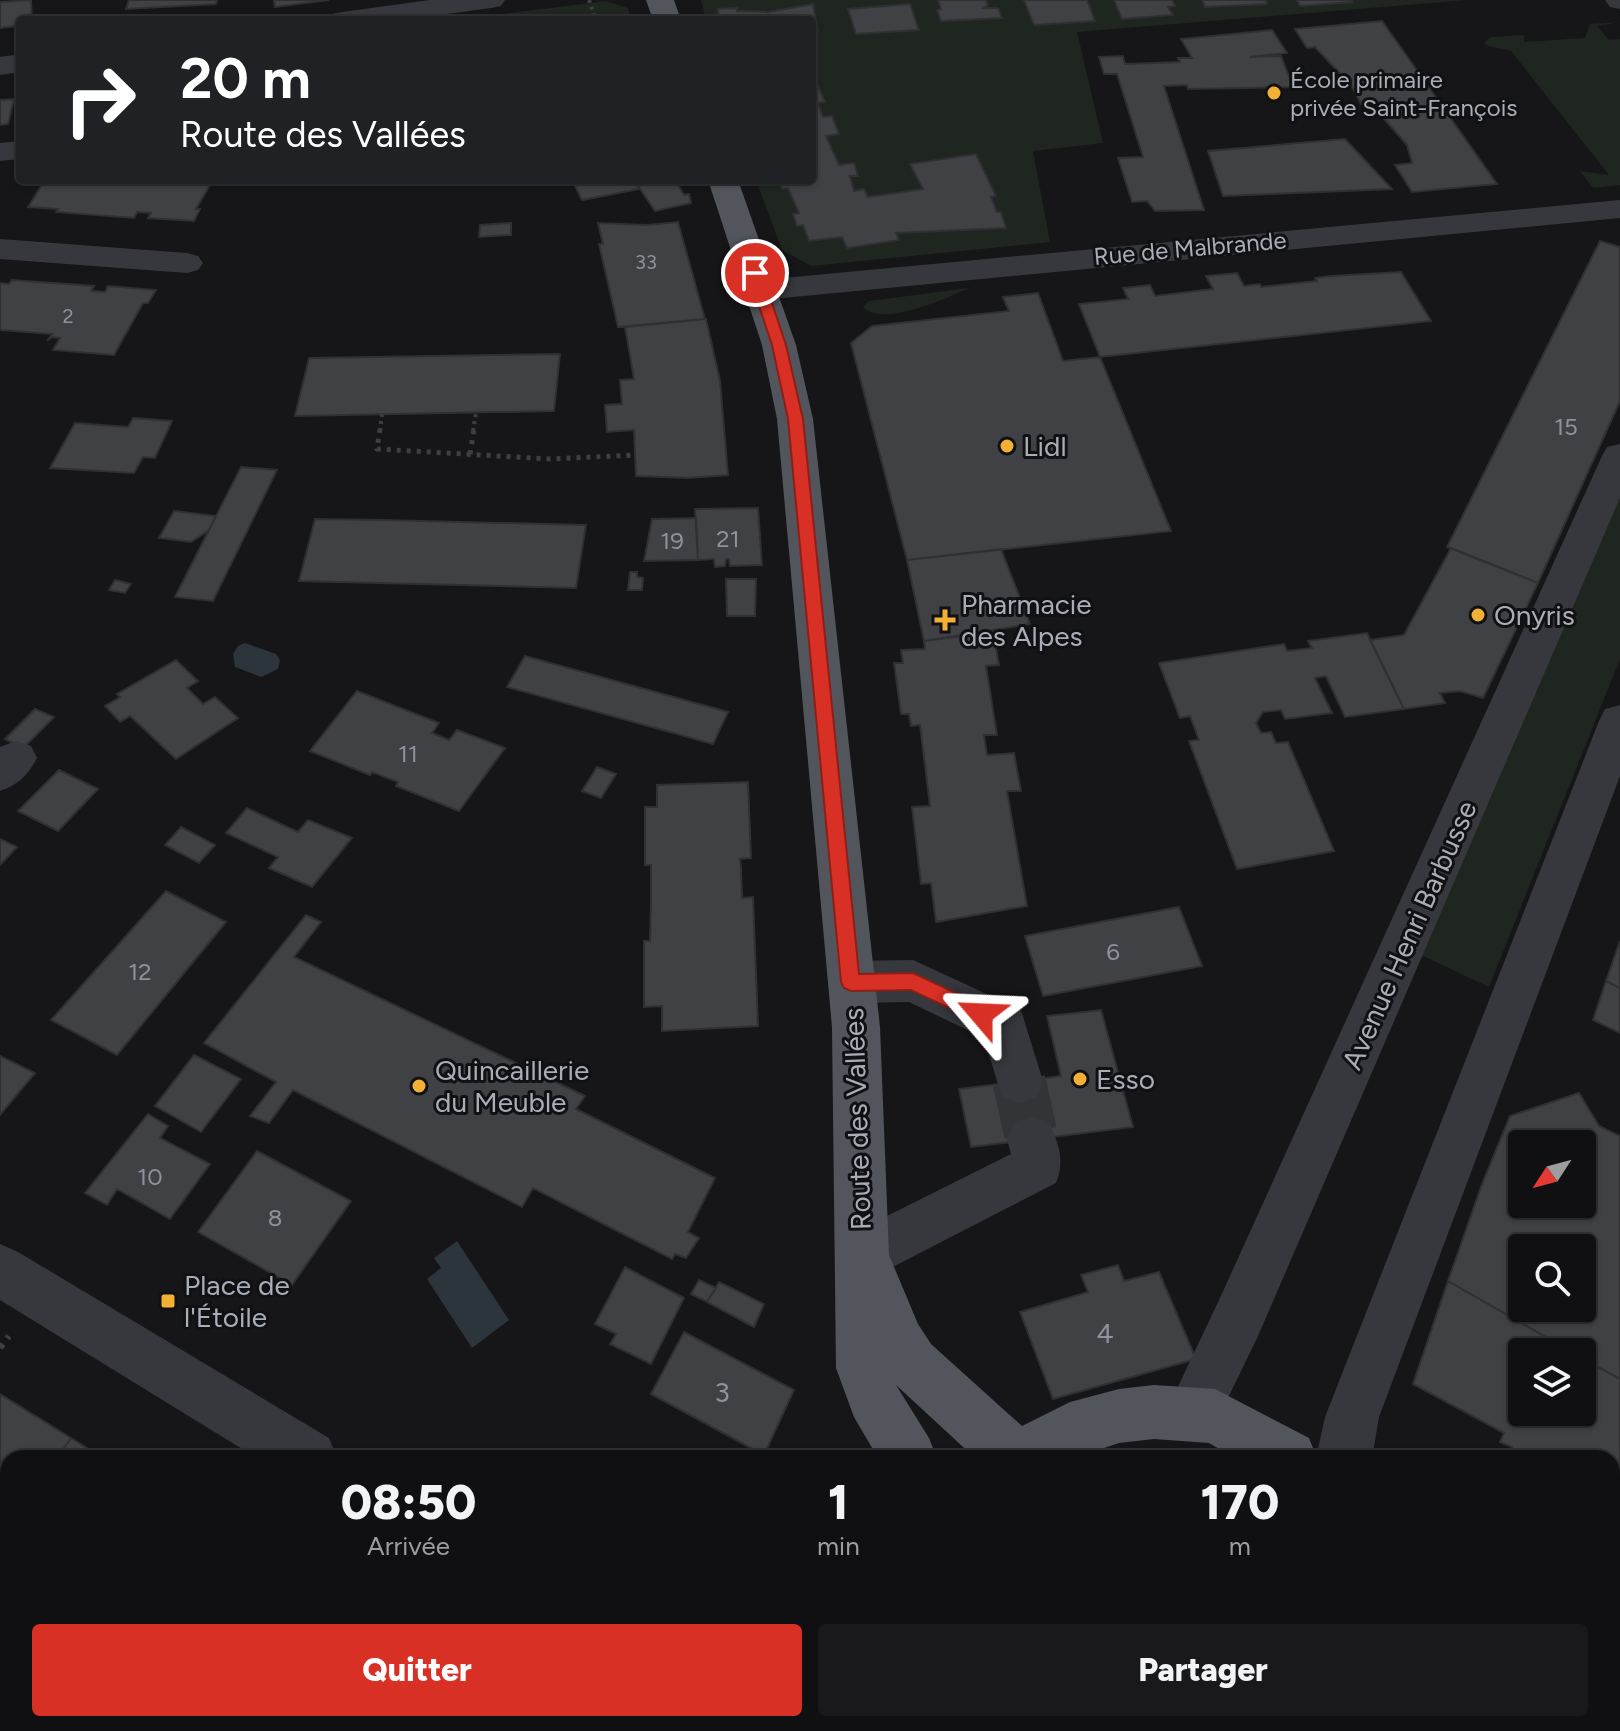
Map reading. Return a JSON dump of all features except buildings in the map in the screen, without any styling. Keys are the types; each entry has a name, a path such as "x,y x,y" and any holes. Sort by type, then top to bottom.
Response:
{"main road":[{"name":"Route des Vallées","path":"724,184 786,372 798,444 856,1027 863,1368 873,1398 904,1450"},
{"name":"Route des Vallées","path":"863,1255 895,1334 912,1363 1009,1450"},
{"path":"1033,1450 1070,1430 1107,1419 1154,1412 1193,1412 1215,1416 1275,1450"}],"street":[{"path":"372,16 491,0"},
{"name":"Rue de Malbrande","path":"761,290 1620,209"},
{"path":"0,249 187,263"},
{"name":"Avenue Henri Barbusse","path":"1193,1412 1239,1317 1620,456"},
{"path":"1346,1450 1352,1417 1620,721"},
{"path":"851,982 913,981 1004,1025 1019,1081"},
{"path":"863,1255 1038,1166 1032,1139"},
{"path":"0,1270 296,1450"}],"path":[{"path":"470,454 476,413"},
{"path":"382,414 377,449 550,459 635,455"}],"shaded area":[{"path":"701,0 1467,0 1077,32 1103,143 1033,151 1050,242 811,266 782,250 757,184 816,184 816,16 705,16"},
{"path":"606,1 628,8 630,16 487,16"},
{"path":"1620,22 1597,26 1609,40 1620,39 1620,185 1593,188 1580,171 1609,175 1511,51 1485,45 1485,42 1491,37 1524,35 1524,42 1585,38 1590,24"},
{"path":"969,288 899,313 872,313 863,307 869,301"},
{"path":"1620,493 1620,659 1489,987 1421,955"},
{"path":"245,643 276,654 280,660 278,669 261,677 235,667 233,654 238,646"},
{"path":"457,1241 509,1320 472,1348 427,1279 441,1268 434,1258"}],"tunnel":[{"path":"1019,1081 1032,1139"}],"place":[{"name":"École primaire privée Saint-François","path":"1274,93"},
{"name":"Lidl","path":"1007,446"},
{"name":"Onyris","path":"1478,615"},
{"name":"Pharmacie des Alpes","path":"945,620"},
{"name":"Esso","path":"1080,1079"},
{"name":"Quincaillerie du Meuble","path":"419,1086"},
{"name":"Place de l'Étoile","path":"168,1301"}],"route":[{"path":"755,273 779,345 795,419 820,643 851,982 913,981 981,1014"}]}
